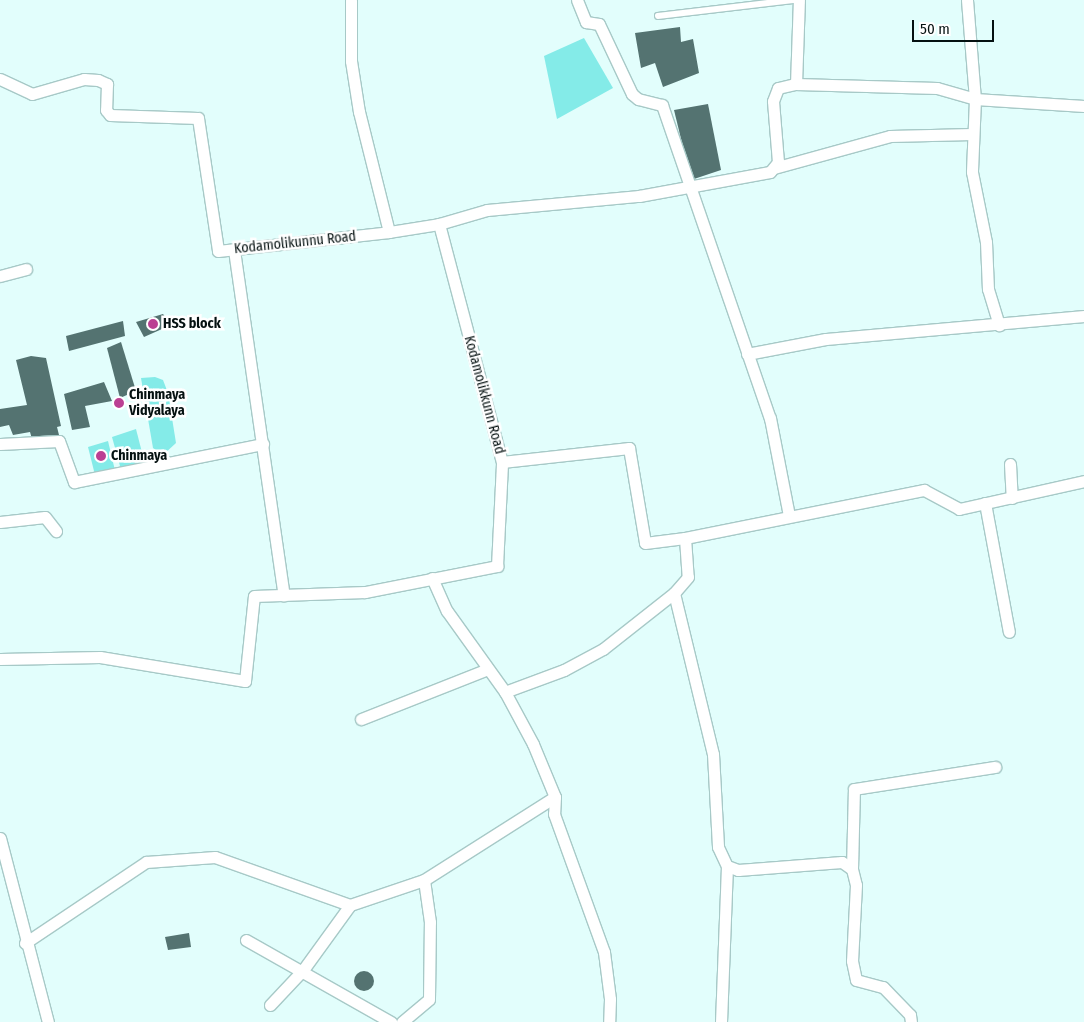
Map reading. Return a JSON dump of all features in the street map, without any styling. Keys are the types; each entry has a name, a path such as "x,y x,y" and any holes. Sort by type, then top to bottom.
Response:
{"street":[{"path":"351,0 351,61 359,112 371,169 385,209 389,232 439,224 488,210 639,196 770,172 778,162 773,101 778,88 796,84 937,88 975,99 1084,106"},
{"path":"577,0 586,22 599,24 632,94 638,100 662,104 688,188 770,418 789,516"},
{"path":"796,84 797,0"},
{"path":"967,0 975,99 972,134 972,172 986,242 988,289 999,325"},
{"name":"Kodamolikunnu Road","path":"0,79 32,94 84,79 98,80 106,84 106,110 110,115 198,118 208,204 218,251 389,232"},
{"path":"774,168 890,136 972,134"},
{"name":"Kodamolikkunn Road","path":"439,224 502,462 629,448 645,543 685,538"},
{"path":"234,250 284,594"},
{"path":"0,276 26,269"},
{"path":"747,354 826,340 1084,316"},
{"path":"0,444 59,441 74,482 263,444"},
{"path":"0,659 100,657 245,681 254,596 365,592 497,566 502,462"},
{"path":"1010,464 1012,498"},
{"path":"505,692 564,670 603,649 674,593 688,577 685,538 924,490 959,509 1084,481"},
{"path":"985,503 1010,632"},
{"path":"0,522 45,517 56,531"},
{"path":"432,578 447,611 505,692 533,744 555,797 554,814 604,952 610,999 609,1022"},
{"path":"674,593 713,754 718,847 727,866 721,1022"},
{"path":"361,719 488,669"},
{"path":"911,1022 910,1015 883,987 856,980 852,961 856,885 852,869 854,789 995,768"},
{"path":"270,1005 303,970 350,905 424,880 555,797"},
{"path":"0,838 25,943 48,1022"},
{"path":"25,943 146,862 215,857 350,905"},
{"path":"727,866 738,870 842,862 852,869"},
{"path":"402,1022 429,999 430,922 424,880"},
{"path":"246,940 303,970 391,1022"}],"lane":[{"path":"658,16 797,0"}],"shaded area":[{"path":"584,38 613,88 557,119 544,56"},
{"path":"155,377 163,380 168,393 176,443 163,455 153,448 141,378"},
{"path":"136,429 147,472 123,477 112,437"},
{"name":"Chinmaya","path":"108,441 117,479 97,483 88,447"}],"building":[{"path":"680,27 681,42 693,39 699,73 663,87 655,63 641,68 635,33"},
{"path":"708,104 721,170 691,180 674,110"},
{"name":"HSS block","path":"163,314 171,325 144,337 136,322"},
{"path":"123,321 125,336 69,351 66,336"},
{"path":"121,342 136,391 120,398 107,348"},
{"path":"31,356 46,358 61,426 57,427 59,435 32,439 30,432 13,435 9,425 0,427 0,409 27,405 16,360"},
{"path":"104,382 112,401 85,406 90,427 72,430 64,394"},
{"path":"189,933 191,947 168,950 165,937"},
{"path":"364,971 371,974 374,981 371,988 364,991 357,988 354,981 357,974"}],"place":[{"name":"HSS block","path":"153,324"},
{"name":"Chinmaya Vidyalaya","path":"119,403"},
{"name":"Chinmaya","path":"101,456"}]}
